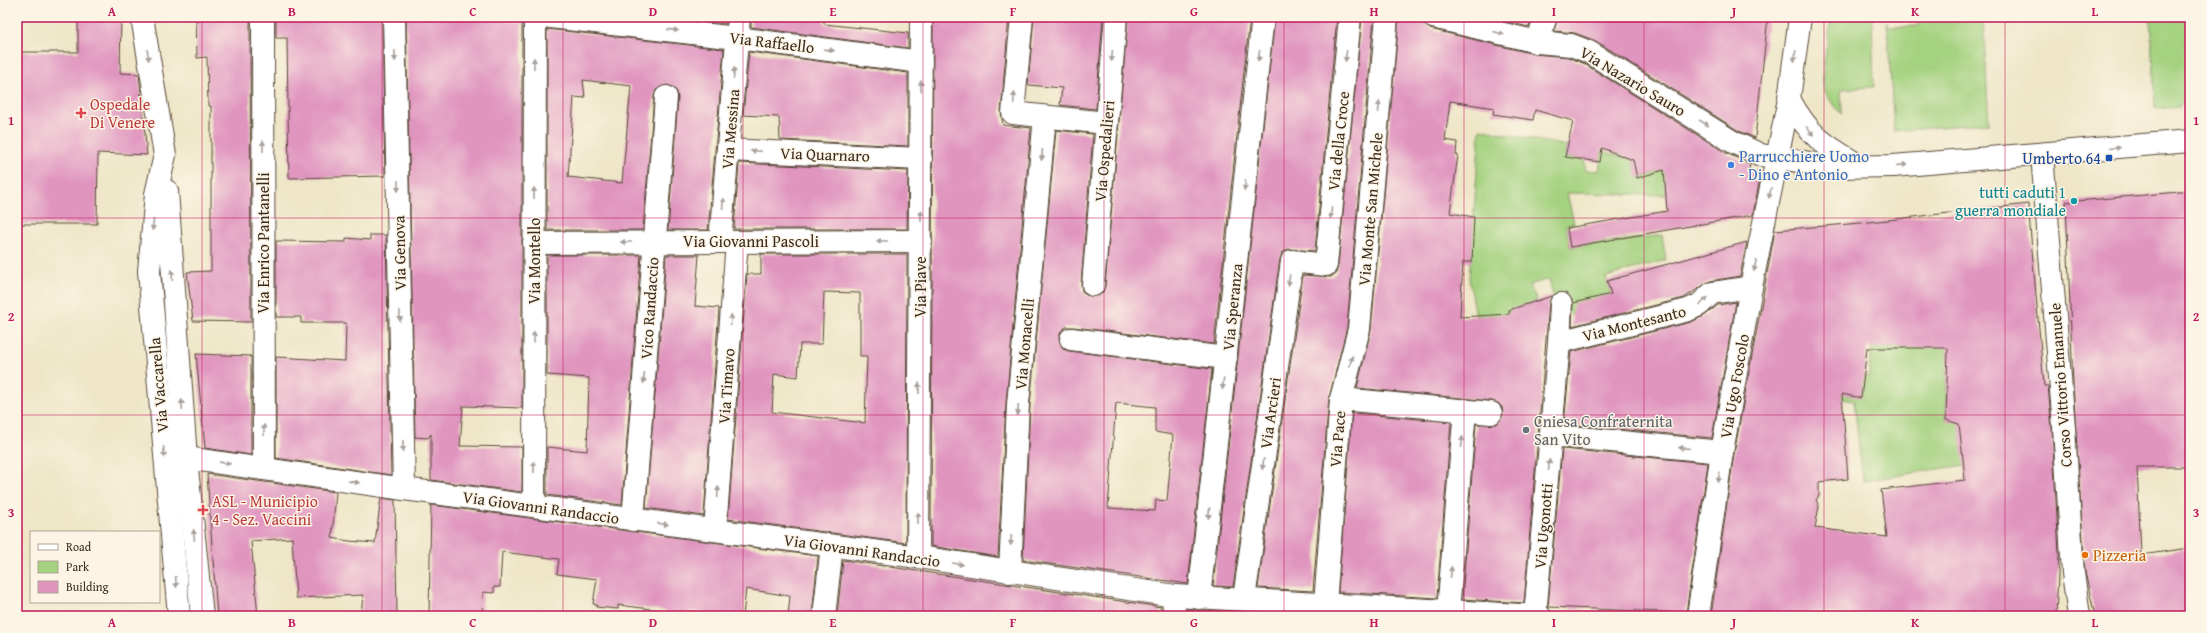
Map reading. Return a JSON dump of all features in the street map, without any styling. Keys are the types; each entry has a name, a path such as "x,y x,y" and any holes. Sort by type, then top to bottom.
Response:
{"street":[{"name":"Via Vaccarella","path":"142,17 164,155 186,458 202,616"},
{"name":"Via Enrico Pantanelli","path":"263,17 264,469"},
{"name":"Via Genova","path":"394,17 404,489"},
{"name":"Via Montello","path":"534,17 534,506"},
{"name":"Via Raffaello","path":"550,17 738,27 921,62"},
{"name":"Via Piave","path":"918,557 921,159 920,17"},
{"path":"1022,17 1013,113 1106,123"},
{"name":"Via Ospedalieri","path":"1093,285 1116,17"},
{"name":"Via Speranza","path":"1199,598 1263,17"},
{"name":"Via della Croce","path":"1326,265 1350,17"},
{"name":"Via Monte San Michele","path":"1341,399 1359,329 1387,17"},
{"name":"Via Nazario Sauro","path":"1433,17 1537,42 1571,45 1589,52 1733,142 1761,155 1778,158 1834,167 1863,168 2190,141"},
{"path":"1537,42 1546,17"},
{"name":"Via Ugo Foscolo","path":"1698,616 1722,452 1751,287 1789,99 1800,17"},
{"name":"Via Messina","path":"728,242 728,150 738,27"},
{"name":"Vico Randaccio","path":"633,520 666,97"},
{"path":"1789,99 1798,117 1812,135 1834,151 1863,168"},
{"name":"Via Monacelli","path":"1010,572 1018,404 1045,117"},
{"name":"Via Quarnaro","path":"728,150 921,159"},
{"name":"Corso Vittorio Emanuele","path":"2042,154 2064,427 2073,573 2079,616"},
{"name":"Via Vaccarella","path":"164,155 156,194 149,271 179,616"},
{"name":"Via Giovanni Pascoli","path":"534,243 920,241"},
{"name":"Via Timavo","path":"715,530 728,242"},
{"name":"Via Arcieri","path":"1244,599 1292,261 1326,265"},
{"name":"Via Montesanto","path":"1559,342 1688,310 1699,305 1712,294 1751,287"},
{"name":"Via Ugonotti","path":"1535,616 1561,304"},
{"path":"1071,339 1226,358"},
{"name":"Via Pace","path":"1325,604 1341,399 1491,412"},
{"path":"1448,611 1465,410"},
{"path":"1551,435 1722,452"},
{"name":"Via Giovanni Randaccio","path":"186,458 633,520 918,557 1010,572 1174,606 1199,598 1244,599 1325,604 1400,612 1448,611 1540,616"},
{"path":"824,616 832,546"}],"green space":[{"path":"1832,17 1872,17 1874,87 1841,89 1842,114 1827,95 1823,81 1825,53"},
{"path":"1918,17 1983,17 1989,123 1894,131 1887,22 1888,27 1918,26"},
{"path":"2150,17 2190,17 2190,81 2180,107 2155,109"},
{"path":"1480,129 1567,146 1565,157 1585,160 1585,170 1599,171 1602,151 1633,160 1638,178 1669,169 1666,195 1567,193 1574,223 1567,225 1570,247 1662,235 1666,260 1606,277 1611,294 1586,310 1570,314 1553,297 1549,279 1529,285 1537,301 1509,310 1507,326 1477,321 1469,279"},
{"path":"1909,321 1952,348 1955,368 1947,368 1946,420 1972,420 1964,465 1863,481 1854,401 1833,398 1854,373 1868,377 1873,343 1897,341 1898,348 1910,348"}],"building":[{"name":"Ospedale Di Venere","path":"78,17 121,17 120,73 139,74 147,155 98,153 97,224 17,224 17,52 78,52"},
{"path":"196,17 250,17 251,322 193,321 187,272 211,271 211,106 208,106 207,57 197,58"},
{"path":"276,17 382,17 385,176 289,178 287,38 276,38"},
{"path":"406,17 476,17 522,23 522,408 463,406 460,446 522,447 522,492 431,480 431,434 428,438 415,437"},
{"path":"691,17 726,17 726,24 691,20"},
{"path":"751,17 824,17 824,24 908,33 908,48 751,27"},
{"path":"933,17 1009,17 1001,112 1003,125 1031,128 1006,403 998,557 931,546"},
{"path":"1034,17 1103,17 1096,109 1060,105 1062,88 1028,85"},
{"path":"1128,17 1250,17 1214,344 1073,327 1066,327 1061,331 1059,338 1063,349 1069,351 1212,369 1188,584 1023,560 1030,405 1056,130 1093,134 1081,284 1082,291 1086,295 1098,296 1103,292 1105,286","holes":["1116,403 1155,407 1155,432 1173,435 1167,501 1156,500 1155,511 1108,508"]},
{"path":"1275,17 1337,17 1315,251 1288,249 1282,253 1280,259 1233,587 1213,586"},
{"path":"1362,17 1374,17 1347,327 1329,398 1313,591 1258,588 1303,275 1331,277 1336,273 1338,266"},
{"path":"1399,17 1421,21 1430,29 1534,54 1568,57 1583,63 1726,153 1750,164 1749,170 1761,172 1753,215 1570,247 1567,228 1667,211 1664,170 1637,178 1633,160 1602,148 1600,162 1565,157 1573,121 1535,110 1533,120 1493,114 1494,108 1450,101 1445,140 1457,142 1456,155 1458,155 1450,213 1474,217 1472,262 1463,262 1460,317 1509,314 1509,310 1552,296 1549,303 1524,603 1462,599 1476,424 1497,424 1503,415 1502,407 1498,403 1492,401 1357,388 1371,330"},
{"path":"1486,17 1533,17 1529,27"},
{"path":"1558,17 1768,17 1755,138 1739,131 1596,41 1575,33 1554,31"},
{"path":"547,29 724,49 708,230 668,230 678,98 677,92 673,87 667,85 656,90 654,96 643,230 547,230","holes":["583,80 631,86 622,183 568,177 574,97 585,98"]},
{"path":"749,52 908,73 908,146 780,140 779,117 743,115"},
{"path":"739,163 908,171 907,229 734,229"},
{"path":"2190,191 2190,467 2137,467 2141,555 2190,548 2190,616 2095,616 2085,572 2073,384 2066,202"},
{"path":"2028,204 2044,386 2048,386 2052,428 2059,554 2056,616 1864,616 1810,611 1810,616 1711,616 1734,454 1775,230 1861,223","holes":["1867,348 1948,348 1946,420 1959,424 1965,480 1881,490 1887,537 1815,528 1819,506 1816,500 1819,496 1819,482 1848,479 1842,394 1861,398"]},
{"path":"370,235 386,235 391,475 276,458 276,357 345,361 346,323 301,323 301,317 276,317 276,241 346,242 346,238 370,240"},
{"path":"1747,242 1740,276 1710,281 1684,298 1572,326 1573,303 1611,294 1607,281"},
{"path":"761,254 907,254 906,543 728,519 747,274 761,274","holes":["824,292 860,293 860,356 867,356 865,423 772,412 774,374 798,377 800,344 822,344"]},
{"path":"547,255 641,255 622,505 547,495 547,447 587,451 589,378 547,375"},
{"path":"666,255 699,255 695,306 719,308 704,516 646,508"},
{"path":"1736,302 1712,438 1564,424 1571,352 1691,322 1704,316 1718,305"},
{"path":"196,354 251,356 251,455 205,448"},
{"path":"1352,413 1451,422 1437,598 1338,592"},
{"path":"1562,449 1708,463 1686,613 1548,607"},
{"path":"207,474 336,492 332,538 349,541 375,543 381,498 395,500 397,616 361,616 363,595 296,598 292,538 251,541 258,616 217,616"},
{"path":"431,505 818,556 812,616 788,616 790,596 746,589 743,616 722,616 689,611 689,616 666,616 667,611 618,605 618,609 596,607 597,605 593,604 597,579 557,574 559,559 502,552 500,587 494,587 494,593 483,592 482,616 429,616"},
{"path":"843,560 1161,607 1161,616 837,616"},
{"path":"1186,609 1198,610 1312,616 1186,616"}],"place":[{"name":"Ospedale Di Venere","path":"81,113"},
{"name":"Umberto 64","path":"2109,158"},
{"name":"Parrucchiere Uomo - Dino e Antonio","path":"1731,165"},
{"name":"tutti caduti 1 guerra mondiale","path":"2074,201"},
{"name":"Cniesa Confraternita San Vito","path":"1526,430"},
{"name":"ASL - Municipio 4 - Sez. Vaccini","path":"203,510"},
{"name":"Pizzeria","path":"2085,555"}]}
